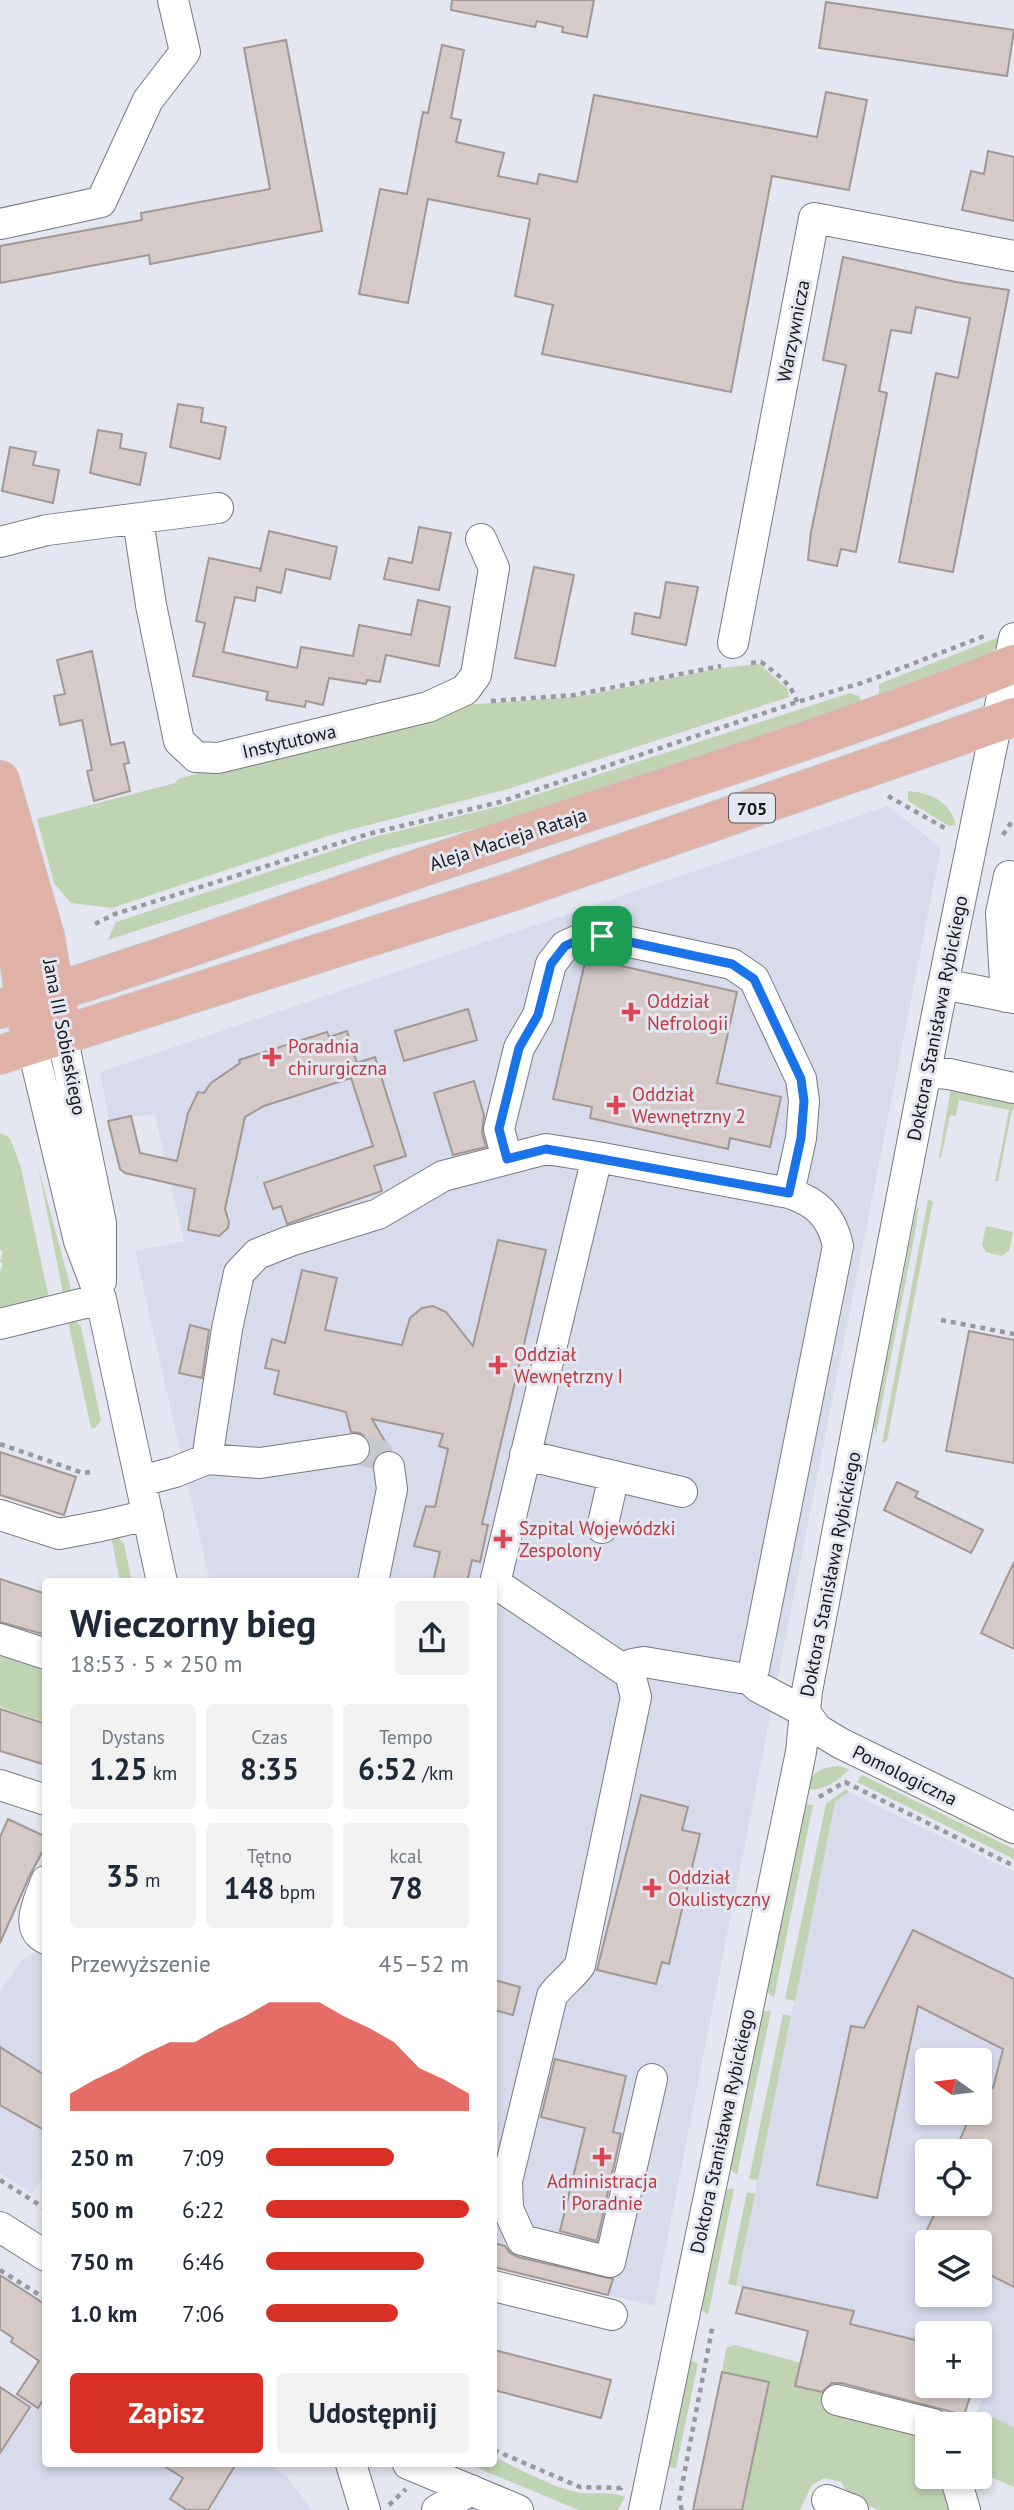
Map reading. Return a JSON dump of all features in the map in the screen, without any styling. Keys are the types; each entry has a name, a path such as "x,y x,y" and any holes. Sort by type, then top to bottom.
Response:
{"main road":[{"name":"Aleja Macieja Rataja","path":"26,1001 130,969 477,849 877,717 1006,651"},
{"name":"705","path":"31,1045 483,902 1005,720"},
{"name":"Jana III Sobieskiego","path":"0,780 41,919 26,1001"},
{"name":"Jana III Sobieskiego","path":"0,858 14,925 31,1045"}],"street":[{"path":"0,224 101,202 148,100 185,52 173,0"},
{"name":"Warzywnicza","path":"734,658 814,218 1014,256"},
{"path":"0,542 47,530 218,508"},
{"name":"Instytutowa","path":"138,520 151,605 179,741 196,757 218,758 293,740 428,707 459,693"},
{"path":"459,693 465,690 476,675 494,568 481,539"},
{"name":"Doktora Stanisława Rybickiego","path":"644,2510 801,1752 805,1712 943,984 1005,720 1006,651"},
{"path":"1010,998 1001,913 1009,876 1014,877"},
{"path":"507,1159 499,1129 519,1048 538,1015 551,964 565,946 585,937 602,936 732,964 754,979 801,1079 804,1101 801,1138 789,1193"},
{"path":"1010,998 1014,956"},
{"path":"943,984 1010,998"},
{"name":"Jana III Sobieskiego","path":"31,1045 101,1223 101,1299 161,1578"},
{"path":"926,1072 949,1074 1014,1088"},
{"path":"207,1459 227,1329 239,1273 257,1254 289,1241 378,1214 443,1175 546,1149 789,1193 809,1200 834,1228 838,1246 754,1669 747,1676 740,1678 644,1662 632,1664 624,1670"},
{"path":"496,1578 597,1157"},
{"path":"0,1324 101,1299"},
{"path":"141,1481 175,1472 207,1459 260,1463 354,1449"},
{"path":"525,1455 682,1492"},
{"path":"374,1578 392,1489 389,1467"},
{"path":"602,1528 614,1476"},
{"path":"0,1516 59,1534 148,1515"},
{"path":"497,1587 630,1674 636,1697 580,1965 552,1996 507,2181 508,2209 522,2240 610,2262 652,2079"},
{"path":"0,1639 42,1653"},
{"name":"Pomologiczna","path":"747,1676 758,1687 805,1712 817,1729 840,1743 1014,1828"},
{"path":"0,1785 42,1799"},
{"path":"42,1894 33,1924 38,1935 42,1937"},
{"path":"0,2227 42,2253"},
{"path":"497,2287 612,2315"},
{"path":"837,2400 915,2420"},
{"path":"352,2467 365,2510"},
{"path":"408,2474 471,2490 518,2510"},
{"path":"959,2489 965,2510"},
{"path":"437,2510 471,2490"}],"path":[{"path":"95,924 115,914 368,834 500,802 797,702 865,682 1006,651"},
{"path":"459,693 467,702 575,695 734,658 761,662 794,691 797,702"},
{"path":"888,796 945,829"},
{"path":"1000,840 1014,818"},
{"path":"941,1320 1014,1334"},
{"path":"0,1444 83,1473 90,1472"},
{"path":"820,1796 842,1782 847,1782 1014,1866"},
{"path":"0,2180 42,2206"},
{"path":"0,2270 42,2296"},
{"path":"681,2510 679,2501 704,2372"},
{"path":"497,2451 580,2487 621,2488 623,2479"},
{"path":"383,2510 405,2492 408,2474"}],"shaded area":[{"name":"Szpital Wojewódzki Zespolony","path":"888,806 941,848 654,2306 497,2268 497,1578 209,1578 135,1251 184,1241 155,1115 109,1120 100,1072"},
{"path":"849,1792 1014,1872 1014,2427 992,2417 992,2412 978,2410 984,2398 992,2398 992,2321 915,2321 915,2372 843,2355 853,2311 736,2286 835,1802"},
{"path":"36,1952 42,1953 42,2177 32,2194 0,2173 0,1992 21,1961"},
{"path":"42,2355 42,2467 273,2467 287,2477 312,2510 0,2510 0,2420"}],"green space":[{"path":"999,637 996,647 989,655 879,701 879,684"},
{"path":"759,664 787,688 789,697 508,789 334,834 112,908 71,903 54,883 37,819 175,783 178,779 241,761 466,705 583,696 721,668"},
{"path":"850,693 859,696 863,705 489,825 386,850 108,940 116,922 374,837 504,805"},
{"path":"908,791 932,796 944,804 956,825 949,826 908,801"},
{"path":"951,1088 1014,1095 1014,1110 998,1181 995,1181 1009,1110 959,1100 956,1116 950,1115 941,1158 939,1157"},
{"path":"0,1133 10,1138 21,1168 49,1299 2,1309 0,1308 0,1272 3,1263 0,1262 3,1251 0,1250"},
{"path":"38,1166 70,1285 71,1293 64,1298"},
{"path":"928,1200 933,1201 887,1441 882,1443"},
{"path":"919,1206 876,1434 874,1426 916,1210"},
{"path":"986,1226 1013,1232 1009,1251 1002,1256 986,1252 982,1245"},
{"path":"67,1317 76,1320 81,1327 101,1420 95,1428 91,1428"},
{"path":"111,1536 117,1536 124,1544 131,1578 119,1578"},
{"path":"0,1655 42,1669 42,1721 0,1707"},
{"path":"838,1766 849,1769 830,1785 806,1789 811,1778 818,1772"},
{"path":"862,1775 1014,1849 1014,1859 857,1782"},
{"path":"846,1789 849,1792 835,1802 795,2001 785,1999 826,1804"},
{"path":"804,1804 813,1805 774,1998 766,1991"},
{"path":"771,2011 737,2175 730,2169 761,2013"},
{"path":"783,2014 791,2016 758,2180 749,2179"},
{"path":"734,2189 708,2315 701,2309 725,2191"},
{"path":"747,2192 755,2194 736,2286 728,2284"},
{"path":"735,2345 801,2363 795,2386 831,2394 915,2426 915,2489 947,2489 951,2510 879,2510 851,2499 841,2482 824,2478 812,2485 800,2510 742,2510 769,2382 722,2372 726,2349"},
{"path":"690,2361 698,2363 676,2468 669,2467"},
{"path":"992,2417 1014,2427 1014,2487 992,2478"},
{"path":"497,2458 566,2489 625,2497 618,2510 579,2510 475,2467 497,2467"}],"building":[{"path":"452,0 594,0 587,37 562,32 563,27 537,21 535,27 451,10"},
{"path":"826,2 1014,30 1007,76 819,48"},
{"path":"286,40 322,231 150,264 149,255 0,283 0,246 142,220 141,213 270,189 244,48"},
{"path":"442,45 464,50 451,118 461,120 456,142 504,153 498,176 537,184 539,174 577,182 594,95 817,137 826,92 867,100 849,190 772,176 731,392 542,354 553,305 515,296 530,219 428,199 408,303 359,294 380,189 407,194 423,112 428,113"},
{"path":"988,151 1014,157 1014,221 962,210 971,171 984,174"},
{"path":"843,257 956,282 1009,290 953,572 899,562 936,373 958,378 970,318 916,307 911,333 891,330 879,391 887,393 856,552 841,549 837,566 808,560 811,532 846,365 823,360"},
{"path":"178,404 203,408 201,422 226,427 220,459 170,447"},
{"path":"98,430 122,434 120,448 146,453 140,485 90,473"},
{"path":"10,447 36,452 33,465 59,470 53,503 2,491"},
{"path":"419,527 451,533 439,590 384,579 389,558 412,563"},
{"path":"269,531 337,547 330,579 286,569 281,593 257,587 255,601 235,597 223,652 297,668 301,647 353,656 359,625 411,635 418,600 450,607 439,666 386,655 380,682 367,680 366,684 329,678 323,705 306,701 305,707 266,700 268,692 193,676 205,623 196,621 209,558 261,569"},
{"path":"534,567 574,575 555,666 515,658"},
{"path":"666,582 698,587 686,645 632,634 635,613 660,618"},
{"path":"92,651 111,745 124,742 129,763 124,764 130,791 94,801 87,771 92,770 82,720 60,725 54,696 65,694 57,660"},
{"path":"586,958 737,992 717,1083 781,1097 770,1147 730,1138 728,1149 590,1118 592,1107 553,1099"},
{"path":"468,1009 477,1040 404,1061 395,1031"},
{"path":"347,1031 357,1063 375,1057 406,1156 374,1166 382,1191 287,1224 281,1206 273,1209 264,1183 373,1146 351,1078 264,1106 245,1117 225,1209 228,1228 219,1236 188,1230 195,1189 125,1173 120,1169 108,1121 131,1116 140,1153 177,1161 188,1113 198,1092 204,1093 211,1083 240,1063 239,1060 327,1032 329,1037"},
{"path":"474,1081 484,1115 482,1133 486,1147 453,1155 434,1093"},
{"path":"498,1240 546,1250 482,1524 488,1525 480,1562 472,1560 468,1578 434,1578 440,1552 414,1546 426,1506 435,1507 448,1449 439,1446 443,1434 372,1419 390,1450 379,1453 372,1463 367,1461 371,1447 368,1439 360,1433 351,1432 346,1412 274,1394 279,1371 265,1368 272,1339 285,1343 302,1270 337,1278 325,1330 402,1345 410,1318 422,1308 433,1306 446,1312 473,1346"},
{"path":"190,1325 209,1330 202,1378 179,1373"},
{"path":"969,1331 1014,1340 1014,1463 946,1451"},
{"path":"0,1452 76,1477 64,1515 0,1495"},
{"path":"897,1482 918,1492 915,1497 983,1530 971,1553 884,1510"},
{"path":"1014,1562 1014,1649 981,1633"},
{"path":"0,1579 42,1593 42,1634 0,1622"},
{"path":"0,1709 42,1723 42,1764 0,1751"},
{"name":"Oddział Okulistyczny","path":"641,1795 688,1807 682,1830 700,1834 669,1964 662,1962 656,1984 597,1970"},
{"path":"8,1819 42,1835 42,1852 0,1943 0,1837"},
{"path":"913,1930 1014,1979 1014,2287 992,2276 992,2230 927,2230 934,2216 992,2216 992,2139 960,2139 966,2125 992,2125 992,2088 1003,2049 918,2006 877,2198 817,2185 851,2026 864,2028"},
{"path":"497,1981 520,1987 513,2015 497,2011"},
{"path":"0,2047 42,2073 42,2129 0,2105"},
{"name":"Administracja i Poradnie","path":"555,2059 626,2076 613,2132 621,2134 597,2241 560,2231 585,2128 541,2117"},
{"path":"497,2244 505,2246 510,2253 518,2257 613,2279 608,2295 497,2268"},
{"path":"0,2275 42,2302 42,2402 38,2408 17,2394 39,2361 11,2342 13,2338 0,2329"},
{"path":"743,2287 854,2311 850,2324 915,2340 915,2398 970,2398 965,2412 952,2412 841,2383 832,2383 822,2392 795,2386 808,2331 736,2313"},
{"path":"497,2351 611,2380 601,2418 497,2391"},
{"path":"722,2372 769,2382 742,2510 693,2510"},
{"path":"0,2387 30,2407 0,2453"},
{"path":"166,2467 234,2467 208,2510 187,2510 170,2499 183,2478"}],"tunnel":[{"path":"354,1449 378,1454 389,1467"}],"place":[{"name":"Oddział Nefrologii","path":"631,1012"},
{"name":"Poradnia chirurgiczna","path":"272,1057"},
{"name":"Oddział Wewnętrzny 2","path":"616,1105"},
{"name":"Oddział Wewnętrzny I","path":"498,1365"},
{"name":"Szpital Wojewódzki Zespolony","path":"503,1539"},
{"name":"Oddział Okulistyczny","path":"652,1888"},
{"name":"Administracja i Poradnie","path":"602,2157"}],"route":[{"path":"602,936 732,964 754,979 801,1079 804,1101 801,1138 789,1193 546,1149 507,1159 499,1129 519,1048 538,1015 551,964 565,946 585,937 602,936"}]}
